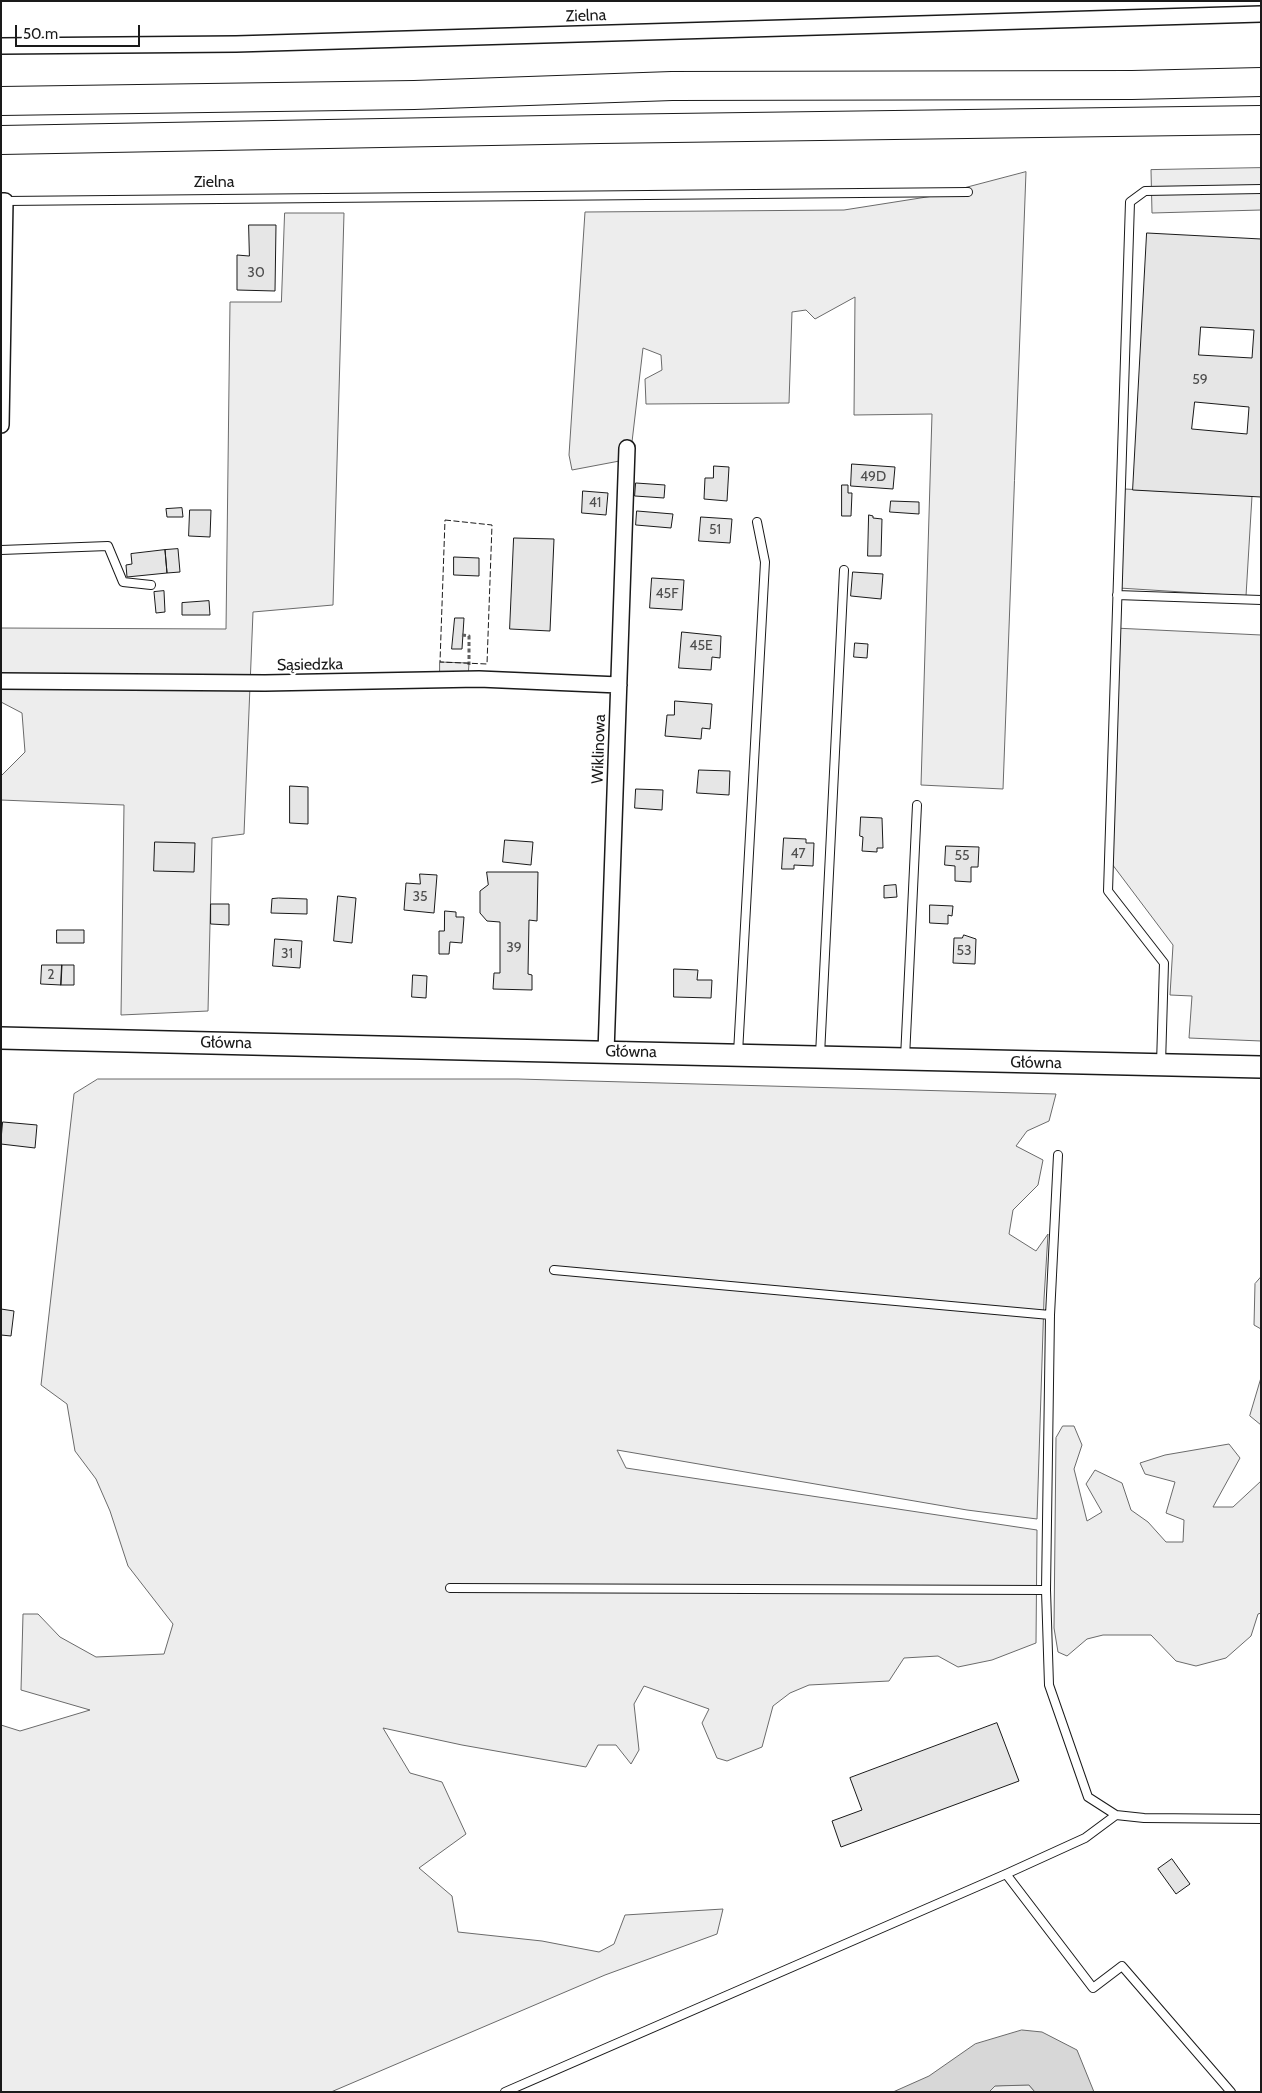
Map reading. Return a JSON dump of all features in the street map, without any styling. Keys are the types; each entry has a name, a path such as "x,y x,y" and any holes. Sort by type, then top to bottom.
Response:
{"highway":[{"path":"1,101 414,95 672,86 1132,85 1261,82"},
{"path":"1,140 600,128 1261,120"}],"main road":[{"name":"Główna","path":"1,1038 1261,1068"}],"street":[{"name":"Zielna","path":"1,46 236,44 1261,14"},
{"path":"1,425 3,202"},
{"name":"Wiklinowa","path":"606,1052 627,448"},
{"name":"Sąsiedzka","path":"1,681 265,683 479,679 619,685"}],"lane":[{"path":"1161,1066 1164,963 1108,891 1130,202 1145,191 1261,189"},
{"name":"Zielna","path":"3,202 968,192"},
{"path":"738,1055 766,562 757,522"},
{"path":"1,550 108,546 122,582 152,585"},
{"path":"820,1058 844,570"},
{"path":"1117,594 1261,600"},
{"path":"905,1061 917,805"},
{"path":"1058,1155 1050,1315 1046,1590 1049,1686 1088,1797 1116,1815 1144,1818 1261,1819"},
{"path":"554,1270 1050,1315"},
{"path":"450,1588 1046,1590"},
{"path":"505,2092 1006,1874 1085,1838 1116,1815"},
{"path":"1006,1874 1093,1988 1122,1966 1231,2092"}],"path":[{"path":"462,635 469,636 469,663"}],"shaded area":[{"path":"1261,168 1261,210 1152,213 1151,170"},
{"path":"1026,172 1003,789 921,785 932,414 854,415 855,297 815,319 806,310 792,312 789,403 646,404 645,379 662,370 661,355 643,348 630,459 572,470 569,455 585,212 844,210 933,196"},
{"path":"285,213 344,213 333,605 253,612 244,834 212,838 208,1011 121,1015 124,805 1,800 1,776 25,752 22,713 1,702 1,628 226,629 230,302 281,302"},
{"path":"1125,489 1252,496 1246,596 1119,588"},
{"path":"1114,628 1261,635 1261,1041 1189,1038 1192,996 1170,995 1173,945 1112,864"},
{"path":"440,662 469,663 468,679 440,680"},
{"path":"98,1079 518,1079 1056,1094 1049,1121 1027,1131 1016,1146 1043,1160 1038,1185 1013,1210 1009,1234 1036,1251 1048,1234 1037,1519 967,1510 617,1450 626,1468 1037,1530 1036,1643 992,1660 958,1667 938,1656 904,1658 889,1681 809,1685 790,1693 773,1706 762,1747 727,1761 717,1758 702,1723 709,1709 644,1686 634,1704 639,1750 631,1764 616,1745 598,1745 586,1767 462,1745 383,1728 410,1773 442,1782 466,1834 419,1868 452,1896 458,1932 542,1941 599,1952 614,1944 625,1915 723,1909 717,1934 605,1975 331,2092 1,2092 1,1725 20,1731 90,1710 21,1690 23,1614 38,1614 60,1637 96,1657 164,1654 173,1624 128,1566 110,1511 96,1479 75,1451 67,1404 41,1385 74,1094"},
{"path":"1261,1277 1261,1329 1254,1325 1255,1284"},
{"path":"1261,1378 1261,1425 1250,1416"},
{"path":"1063,1426 1074,1426 1082,1445 1074,1469 1087,1521 1102,1512 1086,1484 1095,1470 1122,1483 1131,1510 1148,1522 1166,1542 1183,1542 1184,1520 1166,1513 1175,1482 1145,1474 1140,1463 1165,1455 1229,1444 1240,1458 1213,1507 1233,1507 1261,1481 1261,1613 1258,1614 1251,1636 1226,1658 1196,1666 1176,1661 1151,1635 1103,1635 1087,1639 1067,1656 1058,1652 1054,1628 1056,1438"},
{"path":"1022,2030 1042,2032 1077,2050 1094,2092 1035,2092 1029,2085 995,2086 989,2092 893,2092 929,2076 975,2044"},
{"path":"1029,2085 1035,2092 989,2092 995,2086"}],"building":[{"path":"249,225 276,225 275,291 237,290 237,255 249,256"},
{"path":"1147,233 1261,239 1261,497 1133,490","holes":["1201,327 1254,330 1252,358 1199,355","1195,402 1249,407 1247,434 1192,429"]},
{"path":"852,464 895,467 893,489 851,486"},
{"path":"714,466 729,467 727,501 704,499 705,478 713,478"},
{"path":"636,483 665,485 664,498 635,496"},
{"path":"842,485 848,485 848,493 852,493 851,516 842,516"},
{"path":"583,491 608,493 606,515 582,513"},
{"path":"891,501 919,502 919,514 890,512"},
{"path":"182,508 183,517 167,517 166,509"},
{"path":"190,510 211,510 210,537 189,536"},
{"path":"637,511 673,514 671,528 636,525"},
{"path":"869,515 873,516 873,518 882,519 881,556 868,556"},
{"path":"701,517 732,519 730,543 699,541"},
{"path":"514,538 554,539 550,631 510,629"},
{"path":"178,549 180,572 167,573 165,550"},
{"path":"165,550 167,573 127,577 126,565 132,564 131,554"},
{"path":"454,557 479,558 479,576 454,575"},
{"path":"853,572 883,574 881,599 851,596"},
{"path":"652,578 684,580 682,610 650,608"},
{"path":"164,591 165,612 156,613 154,592"},
{"path":"209,601 210,615 182,615 182,603"},
{"path":"455,618 464,618 462,649 452,649"},
{"path":"682,632 721,636 720,658 712,657 711,670 679,668"},
{"path":"855,643 868,644 867,658 854,657"},
{"path":"675,701 712,704 710,729 702,728 701,739 665,736 667,715 674,715"},
{"path":"699,770 730,771 729,795 697,793"},
{"path":"290,786 308,787 308,824 290,823"},
{"path":"636,789 663,790 662,810 635,808"},
{"path":"861,817 882,818 883,848 877,848 877,852 862,851 863,837 860,836"},
{"path":"784,838 806,839 806,843 814,843 813,866 794,865 794,869 782,869"},
{"path":"505,840 533,842 531,865 503,862"},
{"path":"155,842 195,843 194,872 154,871"},
{"path":"946,846 979,847 978,867 971,867 971,882 955,881 955,866 945,865"},
{"path":"487,872 538,872 537,921 529,920 528,974 532,975 532,990 493,989 494,973 500,973 500,922 487,921 480,913 480,891 488,885"},
{"path":"420,874 437,875 434,913 404,910 406,883 420,884"},
{"path":"896,885 897,897 884,898 884,886"},
{"path":"338,896 356,898 352,943 334,941"},
{"path":"272,899 307,899 307,914 271,913"},
{"path":"211,904 229,904 229,925 211,924"},
{"path":"930,905 953,906 952,916 948,915 948,924 930,923"},
{"path":"445,911 456,912 456,917 464,917 462,943 450,942 449,954 439,954 439,931 444,931"},
{"path":"57,930 84,930 84,943 57,943"},
{"path":"964,935 976,939 975,964 953,963 954,938 962,938"},
{"path":"275,939 302,941 300,968 273,966"},
{"path":"42,965 62,965 61,985 41,984"},
{"path":"62,965 74,965 74,985 61,985"},
{"path":"674,969 698,970 697,980 712,980 711,998 674,997"},
{"path":"413,975 427,976 426,998 412,997"},
{"path":"3,1122 37,1125 35,1148 1,1144"},
{"path":"1,1309 14,1311 11,1336 1,1335"},
{"path":"997,1723 1019,1781 841,1847 832,1821 862,1810 850,1778"},
{"path":"1172,1859 1190,1884 1176,1894 1158,1869"}],"fence":[{"path":"445,520 492,525 487,664 440,662 445,520"}]}
